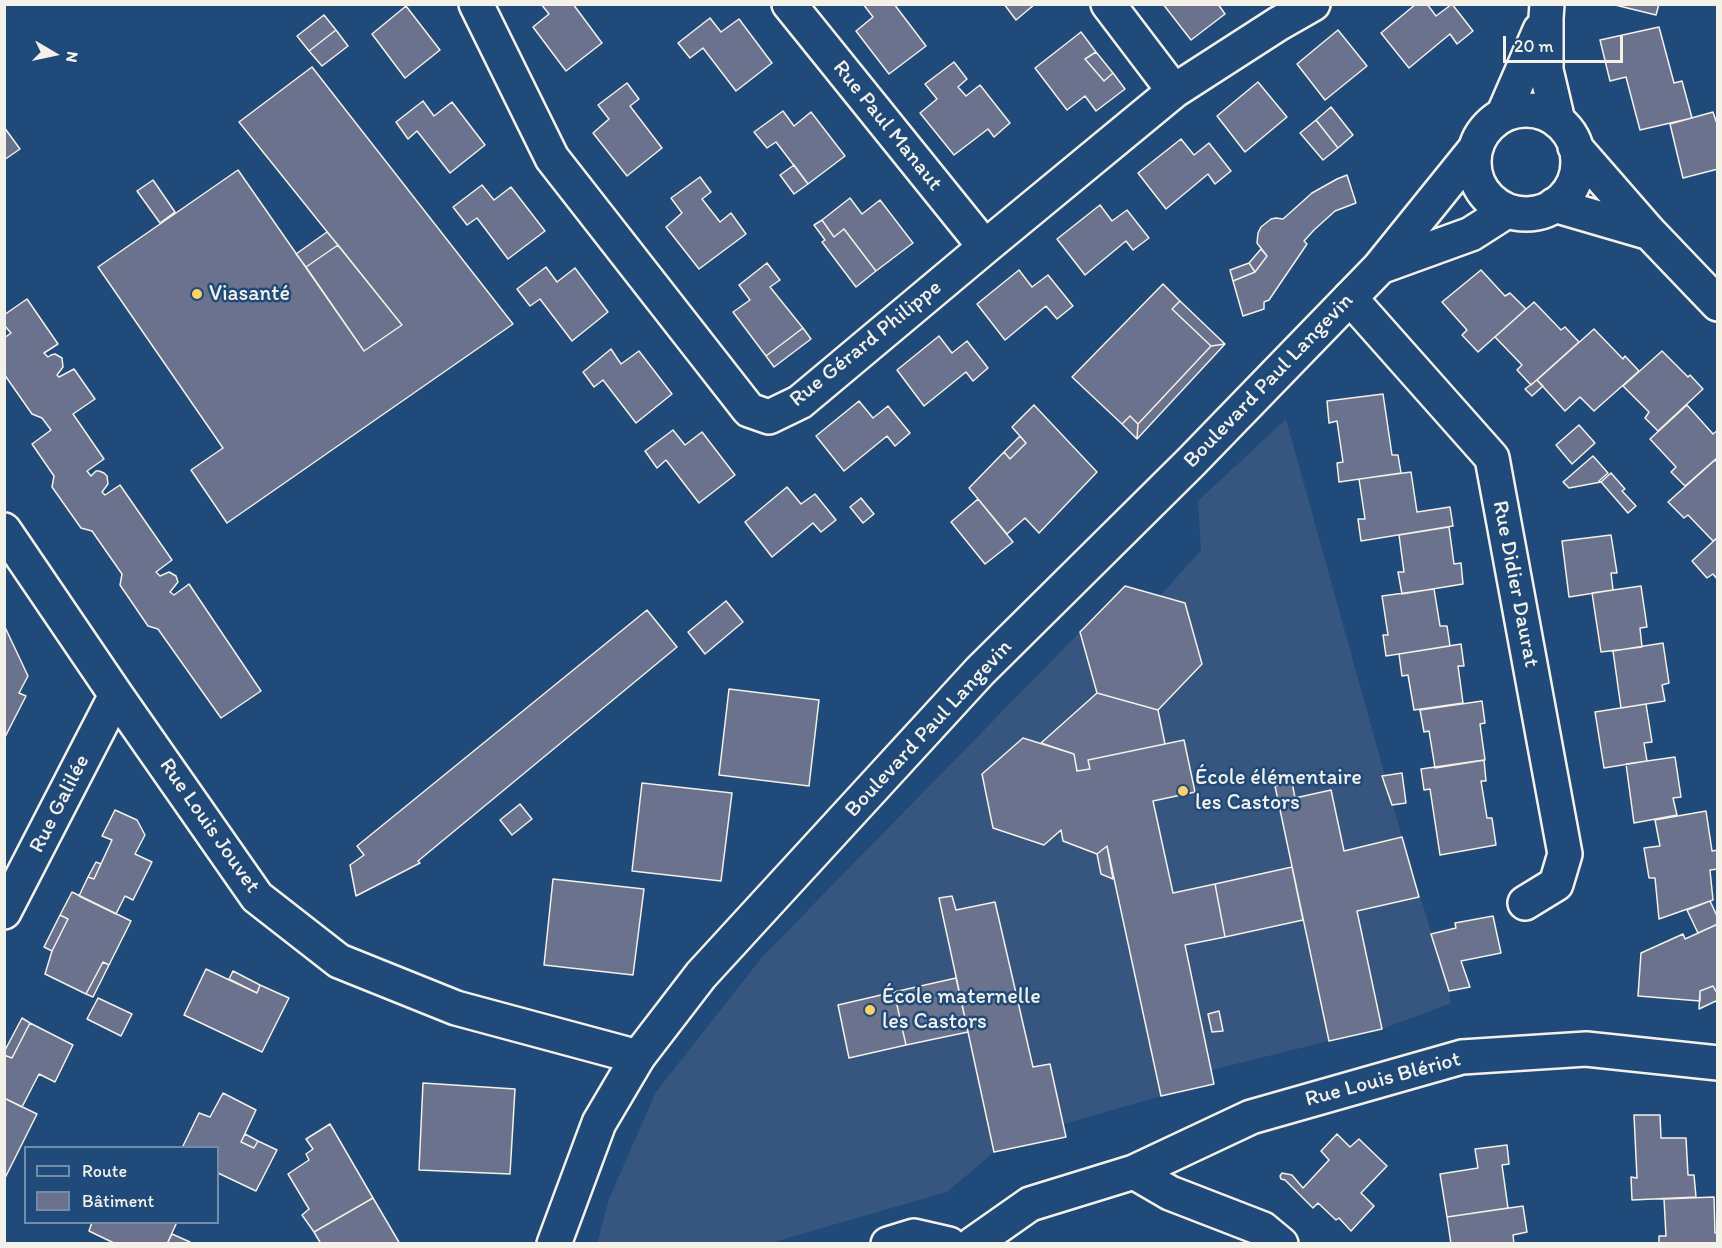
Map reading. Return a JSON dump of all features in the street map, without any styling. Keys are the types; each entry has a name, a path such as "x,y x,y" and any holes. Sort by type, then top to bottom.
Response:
{"street":[{"name":"Rue Gérard Philippe","path":"476,4 552,158 749,410 769,417 800,402 1174,91 1313,4"},
{"name":"Rue Paul Manaut","path":"789,4 985,247"},
{"path":"1108,4 1174,91"},
{"path":"1503,116 1546,11"},
{"path":"1546,11 1545,70 1566,134 1577,163 1574,180 1566,194 1554,205 1539,212 1523,214 1507,211 1494,203 1480,186 1474,164 1475,149 1490,124 1518,110 1534,111 1550,116 1566,134 1650,233 1718,304"},
{"name":"Boulevard Paul Langevin","path":"554,1244 599,1123 638,1057 700,975 980,671 1191,462 1379,268 1475,149"},
{"path":"1554,205 1650,233"},
{"name":"Boulevard Paul Langevin","path":"1379,268 1472,234 1507,211"},
{"name":"Rue Didier Daurat","path":"1350,298 1492,458 1565,854 1556,884 1525,903"},
{"name":"Rue Louis Jouvet","path":"4,531 257,897 339,961 456,1008 638,1057"},
{"name":"Rue Galilée","path":"4,912 116,695"},
{"name":"Rue Louis Blériot","path":"973,1244 1030,1204 1134,1172 1251,1117 1462,1057 1586,1049 1718,1063"},
{"path":"1134,1172 1170,1193 1263,1229 1281,1244"},
{"path":"888,1244 915,1236 949,1244"}],"shaded area":[{"name":"École élémentaire les Castors","path":"1286,419 1402,837 1451,1003 1382,1029 1211,1070 1214,1084 1161,1096 1064,1124 1066,1137 994,1152 947,1192 770,1243 597,1244 609,1199 656,1092 763,956 1125,586 1160,596 1201,550 1198,501"}],"building":[{"path":"541,4 573,4 602,43 566,71 533,27 549,14"},
{"path":"863,4 894,4 926,46 889,74 856,31 873,17"},
{"path":"1004,4 1035,4 1016,20"},
{"path":"1163,4 1218,4 1225,14 1191,40"},
{"path":"1416,4 1427,4 1436,16 1452,4 1473,31 1457,44 1450,34 1409,68 1381,33"},
{"path":"1611,4 1659,4 1656,15"},
{"path":"406,6 440,50 405,78 372,34"},
{"path":"324,15 336,30 309,51 297,36"},
{"path":"710,18 721,32 739,19 772,63 736,91 703,48 690,58 678,43"},
{"path":"1659,27 1674,83 1682,81 1692,118 1640,130 1626,77 1610,81 1600,40"},
{"path":"336,30 348,46 322,66 309,51"},
{"path":"1338,30 1367,66 1325,100 1297,64"},
{"path":"1081,32 1096,52 1085,59 1104,81 1113,73 1125,89 1096,111 1085,96 1067,110 1035,68"},
{"path":"1096,52 1113,73 1104,81 1085,59"},
{"path":"954,62 967,79 958,87 966,96 980,85 1010,123 994,137 988,129 954,155 920,113 937,99 925,84"},
{"path":"312,67 513,324 227,523 191,470 223,448 98,267 238,170 364,351 402,325 239,122"},
{"path":"1258,82 1287,117 1245,152 1217,116"},
{"path":"627,83 639,99 630,106 662,148 627,176 593,133 609,119 598,105"},
{"path":"423,101 434,116 452,102 485,145 450,173 417,131 408,139 396,122"},
{"path":"1331,107 1353,135 1338,148 1316,120"},
{"path":"783,111 794,126 811,112 845,156 808,184 776,142 767,148 754,132"},
{"path":"1713,112 1718,127 1718,169 1683,178 1670,124"},
{"path":"1316,120 1338,148 1323,160 1300,133"},
{"path":"4,127 20,149 4,160"},
{"path":"1181,139 1194,155 1209,143 1231,171 1215,184 1208,174 1166,209 1138,173"},
{"path":"794,165 808,184 794,194 780,175"},
{"path":"1347,175 1356,203 1335,211 1314,230 1304,241 1307,244 1269,300 1264,302 1264,309 1243,316 1233,281 1255,272 1267,256 1257,243 1261,227 1271,219 1283,219 1312,193"},
{"path":"700,177 711,192 702,199 720,222 731,213 746,234 699,269 666,227 682,213 671,198"},
{"path":"153,180 175,212 160,223 137,191"},
{"path":"482,185 494,200 511,187 545,231 508,259 477,218 467,225 453,207"},
{"path":"850,198 862,214 880,200 913,243 876,271 844,229 834,237 822,220"},
{"path":"1100,205 1112,221 1127,210 1149,238 1133,250 1126,241 1085,275 1057,239"},
{"path":"822,220 834,237 844,229 876,271 856,287 822,242 825,240 814,225"},
{"path":"327,232 338,245 306,267 296,254"},
{"path":"338,245 402,325 364,351 306,267"},
{"path":"1261,249 1267,256 1255,272 1249,263"},
{"path":"767,263 780,280 770,287 803,328 766,356 733,312 750,300 739,285"},
{"path":"1249,263 1255,272 1233,281 1230,270"},
{"path":"546,267 557,282 575,268 608,312 572,341 540,299 530,306 517,289"},
{"path":"1019,270 1032,287 1048,275 1073,306 1057,319 1046,306 1005,340 977,304"},
{"path":"1481,270 1505,296 1510,293 1526,309 1478,352 1462,335 1467,330 1442,302"},
{"path":"1163,284 1180,301 1172,309 1211,346 1138,424 1130,416 1122,424 1072,377"},
{"path":"27,299 58,344 44,353 48,357 55,354 62,358 63,367 57,375 59,377 74,369 95,399 73,414 104,459 87,471 91,476 99,471 107,476 108,484 102,492 105,495 120,485 172,560 156,572 160,576 169,572 176,576 178,582 170,592 174,595 189,584 261,691 221,718 158,629 148,626 120,585 122,574 92,531 81,528 52,487 54,476 32,444 51,430 42,418 32,414 4,374 4,338 11,333 4,325 4,315"},
{"path":"1180,301 1225,344 1211,346 1172,309"},
{"path":"1534,302 1561,330 1565,327 1579,342 1531,385 1517,370 1522,365 1495,337"},
{"path":"803,328 811,339 774,367 766,356"},
{"path":"1594,329 1623,359 1625,356 1639,371 1594,411 1580,397 1565,411 1537,380"},
{"path":"939,336 952,353 967,341 988,368 973,381 966,372 924,406 897,370"},
{"path":"1225,344 1137,439 1138,424 1211,346"},
{"path":"611,349 621,364 639,351 672,394 636,423 603,380 594,387 583,372"},
{"path":"1662,351 1703,389 1658,431 1645,418 1649,412 1623,386"},
{"path":"1537,380 1543,386 1532,396 1525,389"},
{"path":"1383,394 1392,455 1398,455 1401,473 1339,482 1337,463 1343,462 1337,421 1329,423 1327,401"},
{"path":"859,401 873,418 888,406 910,433 895,446 887,436 844,471 816,436"},
{"path":"1034,405 1097,472 1039,533 1025,518 1007,534 969,488 1004,452 1010,459 1026,443 1012,427"},
{"path":"1687,405 1713,434 1718,430 1718,457 1685,486 1671,472 1676,467 1650,439"},
{"path":"1130,416 1138,424 1137,439 1122,424"},
{"path":"1579,425 1595,443 1572,464 1556,445"},
{"path":"673,430 685,445 702,432 735,475 699,503 666,460 657,468 645,451"},
{"path":"1020,436 1026,443 1010,459 1004,452"},
{"path":"1593,456 1608,473 1599,481 1601,482 1569,488 1563,482"},
{"path":"1715,460 1718,463 1718,537 1713,541 1688,515 1684,518 1668,502"},
{"path":"1411,472 1417,512 1450,507 1453,526 1361,541 1358,519 1365,519 1359,479"},
{"path":"1611,473 1625,489 1622,491 1636,506 1628,513 1601,482"},
{"path":"787,487 801,504 815,494 836,520 821,532 813,523 772,557 745,522"},
{"path":"861,498 874,514 863,523 850,507"},
{"path":"978,499 1013,542 985,564 951,522"},
{"path":"1449,527 1454,564 1461,563 1463,584 1402,594 1398,572 1404,572 1399,535"},
{"path":"1611,535 1617,573 1611,573 1613,590 1569,597 1562,541"},
{"path":"1718,537 1718,580 1713,574 1707,578 1692,561"},
{"path":"1125,586 1185,603 1202,664 1158,710 1097,693 1080,632"},
{"path":"1641,586 1647,627 1640,628 1642,647 1601,652 1592,593"},
{"path":"1434,589 1440,626 1447,626 1450,646 1386,656 1383,635 1388,635 1382,596"},
{"path":"726,601 743,622 705,654 688,632"},
{"path":"647,610 677,647 418,861 420,863 356,896 350,865 364,855 357,846"},
{"path":"4,625 28,676 19,693 26,696 4,739"},
{"path":"1663,643 1669,683 1662,685 1665,701 1621,708 1613,651"},
{"path":"1461,644 1464,666 1458,666 1463,703 1414,710 1408,675 1402,676 1399,654"},
{"path":"729,689 819,700 809,786 719,775"},
{"path":"1097,693 1158,710 1165,744 1088,760 1090,769 1077,771 1074,754 1041,743"},
{"path":"1482,701 1485,723 1480,724 1485,760 1435,768 1429,731 1424,732 1420,710"},
{"path":"1646,704 1652,742 1644,743 1647,761 1604,768 1595,712"},
{"path":"1023,738 1074,754 1077,771 1090,769 1088,760 1184,740 1195,792 1153,801 1173,893 1215,884 1225,937 1185,945 1214,1084 1161,1096 1107,846 1097,854 1063,841 1061,830 1044,845 993,828 982,774"},
{"path":"1675,757 1681,797 1673,798 1677,815 1634,823 1626,764"},
{"path":"1484,760 1486,781 1481,781 1487,818 1492,818 1496,845 1440,855 1430,789 1424,790 1421,769"},
{"path":"1402,773 1406,803 1392,805 1382,776"},
{"path":"1292,782 1295,798 1331,790 1344,851 1402,837 1419,897 1357,911 1382,1029 1329,1041 1275,786"},
{"path":"642,783 732,793 721,881 632,871"},
{"path":"520,804 532,819 512,835 500,820"},
{"path":"115,810 137,820 145,835 135,854 152,862 133,900 125,896 116,914 79,896 88,877 94,879 112,840 102,836"},
{"path":"1706,811 1712,851 1718,850 1718,869 1710,870 1713,900 1659,919 1655,878 1649,878 1644,848 1660,846 1655,820"},
{"path":"1107,846 1113,879 1101,874 1097,854"},
{"path":"96,862 101,864 94,879 88,877"},
{"path":"1292,867 1303,920 1225,937 1215,884"},
{"path":"553,879 644,889 633,975 544,965"},
{"path":"72,892 131,921 109,965 103,962 86,994 45,974 52,951 68,919 60,915"},
{"path":"952,896 956,910 995,902 1033,1067 1050,1064 1066,1137 994,1152 939,898"},
{"path":"1710,901 1718,918 1718,924 1698,933 1687,910"},
{"path":"60,915 68,919 52,951 44,947"},
{"path":"1493,916 1501,953 1461,961 1470,987 1449,991 1431,934 1456,928 1455,923"},
{"path":"1718,924 1718,995 1713,986 1700,991 1700,1001 1638,996 1641,953 1683,934 1685,939"},
{"path":"103,962 109,965 93,997 86,994"},
{"path":"206,969 257,993 260,985 289,998 262,1052 184,1015"},
{"path":"233,971 260,985 257,993 229,979"},
{"path":"956,978 968,1032 906,1045 894,992"},
{"path":"1713,986 1718,1000 1699,1009 1700,991"},
{"path":"894,992 906,1045 849,1058 838,1005"},
{"path":"98,998 132,1014 121,1036 87,1019"},
{"path":"1219,1011 1223,1031 1212,1032 1208,1014"},
{"path":"22,1018 30,1023 12,1058 4,1055 4,1052"},
{"path":"30,1023 73,1045 55,1082 39,1074 22,1107 4,1098 4,1055 12,1058"},
{"path":"423,1083 515,1089 510,1174 419,1170"},
{"path":"223,1093 256,1110 241,1142 254,1148 258,1141 277,1150 256,1191 219,1173 219,1146 183,1146 199,1113 210,1117"},
{"path":"4,1098 37,1114 4,1180"},
{"path":"1634,1115 1660,1115 1661,1138 1686,1138 1688,1175 1694,1175 1696,1197 1632,1200 1631,1177 1637,1178"},
{"path":"330,1124 373,1198 314,1232 302,1215 309,1209 288,1174 309,1160 306,1154 313,1149 306,1139"},
{"path":"245,1134 258,1141 254,1148 241,1142"},
{"path":"1337,1134 1350,1147 1359,1139 1387,1166 1361,1193 1374,1206 1351,1231 1339,1218 1336,1220 1318,1203 1313,1208 1280,1176 1282,1173 1292,1175 1303,1188 1329,1160 1321,1151"},
{"path":"1507,1145 1509,1164 1502,1165 1508,1208 1447,1217 1440,1174 1478,1168 1475,1149"},
{"path":"1714,1197 1715,1233 1718,1233 1718,1244 1659,1244 1659,1236 1666,1236 1664,1199"},
{"path":"373,1198 400,1244 321,1244 314,1232"},
{"path":"1523,1206 1527,1232 1513,1235 1514,1244 1451,1244 1447,1217"},
{"path":"91,1224 176,1224 167,1244 116,1244 89,1231"},
{"path":"172,1234 190,1242 189,1244 167,1244"}],"place":[{"name":"Viasanté","path":"197,294"},
{"name":"École élémentaire les Castors","path":"1183,791"},
{"name":"École maternelle les Castors","path":"870,1010"}]}
